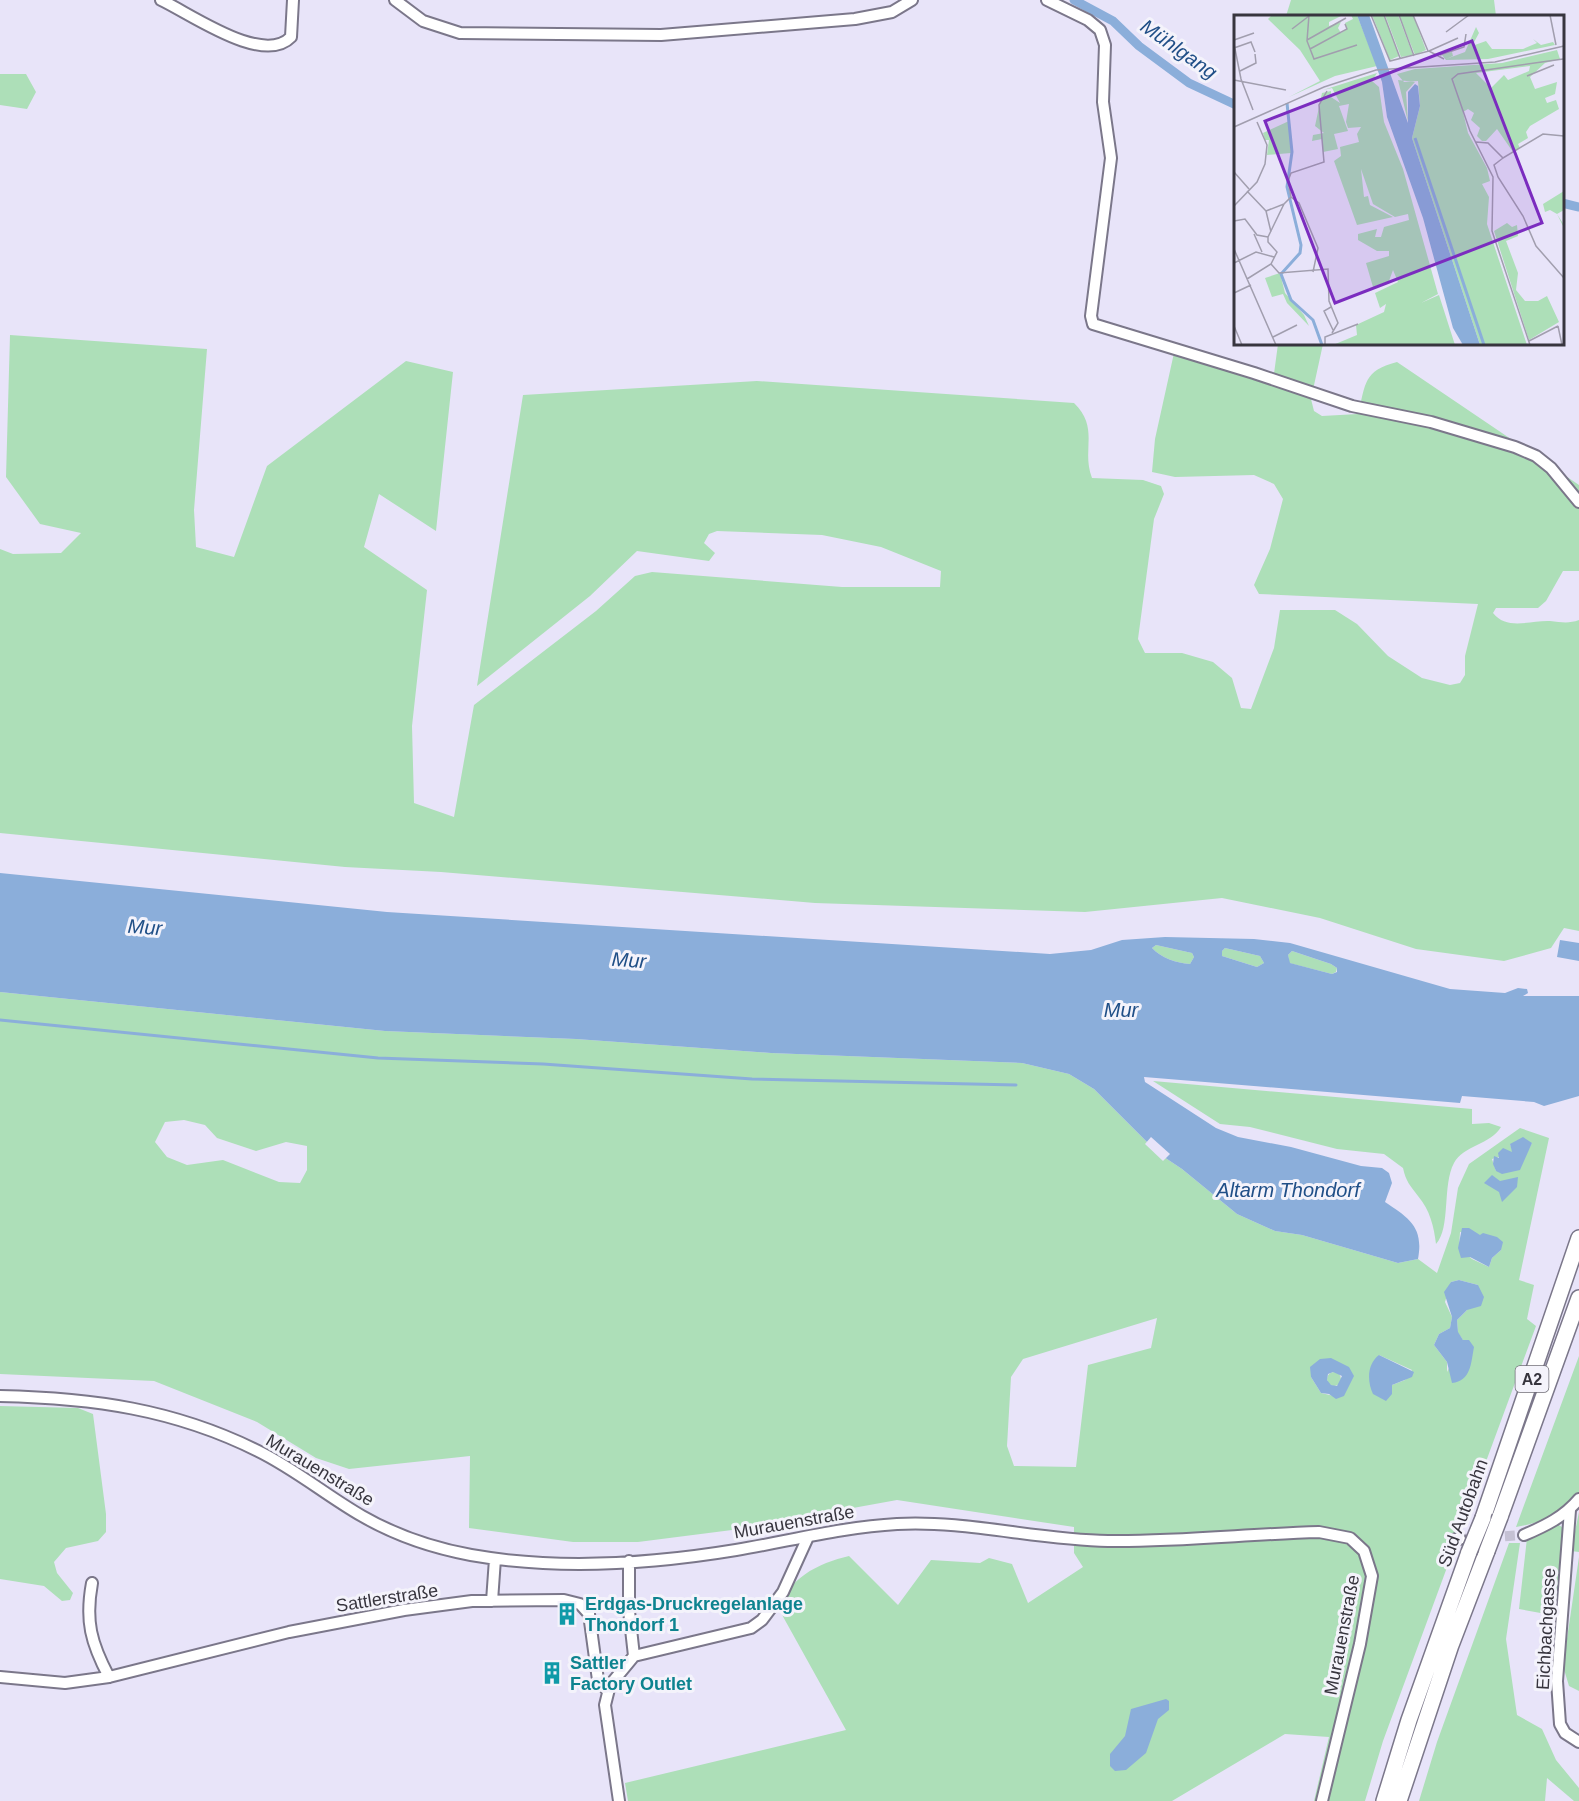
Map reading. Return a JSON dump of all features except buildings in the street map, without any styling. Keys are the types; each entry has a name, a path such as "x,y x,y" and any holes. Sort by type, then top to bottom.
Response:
{"highway":[{"name":"Süd Autobahn","path":"1384,1801 1409,1720 1483,1518 1579,1238"},
{"name":"Süd Autobahn","path":"1399,1801 1451,1645 1500,1518 1579,1298"}],"street":[{"path":"161,0 243,41 270,47 278,46 291,37 293,0"},
{"path":"395,0 423,21 451,31 470,34 679,35 861,18 892,12 912,0"},
{"path":"1047,0 1088,20 1100,30 1105,45 1103,102 1112,158 1091,316 1093,324 1353,406 1431,422 1515,447 1536,456 1551,468 1579,502"},
{"name":"Murauenstraße","path":"0,1396 87,1400 137,1409 189,1423 259,1452 362,1516 396,1532 445,1550 495,1559 568,1562 629,1561 732,1551 860,1527 903,1524 952,1525 1043,1538 1108,1541 1319,1532 1350,1538 1364,1551 1372,1576 1360,1644 1322,1801"},
{"path":"1524,1535 1546,1526 1570,1510 1579,1499"},
{"name":"Eichbachgasse","path":"1570,1510 1557,1681 1560,1724 1565,1733 1579,1742"},
{"path":"607,1691 634,1656 751,1628 778,1600 808,1537"},
{"path":"492,1601 495,1559"},
{"path":"629,1561 629,1611 634,1656"},
{"path":"92,1582 88,1604 89,1629 96,1653 109,1677"},
{"name":"Sattlerstraße","path":"0,1677 65,1683 109,1677 289,1632 404,1610 492,1601 564,1600 584,1607 591,1618 599,1683 607,1691 605,1705 619,1801"}],"green space":[{"path":"1291,0 1494,0 1496,15 1286,15"},
{"path":"0,74 26,74 36,92 27,109 0,105"},
{"path":"10,335 207,349 194,510 196,547 234,557 267,466 406,361 453,372 436,531 379,494 364,547 427,590 412,726 414,803 454,817 474,705 596,611 635,576 652,572 842,587 940,587 941,571 881,547 822,535 717,531 709,534 704,543 715,553 709,561 637,551 590,596 477,686 523,395 757,381 1074,403 1086,421 1089,468 1092,478 1143,480 1161,486 1164,494 1154,519 1138,639 1145,653 1182,653 1213,662 1232,678 1241,708 1251,709 1274,648 1280,610 1335,610 1357,624 1388,656 1422,678 1450,685 1460,683 1465,675 1465,656 1478,604 1259,594 1254,585 1270,549 1283,499 1274,484 1254,475 1175,477 1152,472 1155,439 1174,353 1273,381 1278,345 1323,345 1311,399 1314,411 1322,416 1358,414 1365,386 1372,374 1397,362 1579,485 1579,571 1563,571 1546,601 1538,608 1496,608 1493,613 1505,622 1512,623 1579,620 1579,931 1564,928 1551,948 1504,961 1416,949 1320,918 1222,898 1085,912 815,903 441,872 345,867 0,833 0,549 13,554 61,553 81,533 40,524 6,477"},
{"path":"1156,945 1192,953 1194,957 1190,964 1175,961 1156,952 1152,948"},
{"path":"1225,948 1260,956 1264,963 1257,967 1222,956"},
{"path":"1292,951 1331,964 1337,968 1336,972 1332,974 1289,963 1288,955"},
{"path":"0,992 385,1031 576,1039 771,1053 1022,1063 1069,1074 1094,1089 1158,1153 1182,1169 1237,1214 1275,1231 1302,1235 1398,1263 1418,1259 1437,1273 1451,1233 1458,1188 1469,1164 1520,1128 1549,1138 1519,1280 1534,1285 1527,1319 1536,1326 1383,1741 1365,1801 1314,1801 1329,1737 1285,1734 1172,1801 628,1801 625,1783 846,1730 781,1613 789,1591 805,1574 826,1563 849,1556 898,1605 931,1560 980,1563 989,1558 1012,1564 1028,1603 1083,1567 1074,1553 1074,1527 897,1500 732,1530 638,1542 573,1542 469,1528 470,1456 349,1469 316,1458 257,1422 154,1381 0,1374","holes":["184,1120 205,1125 217,1138 256,1151 286,1142 307,1146 307,1170 300,1183 279,1182 223,1160 187,1165 167,1157 155,1142 165,1122","1532,1143 1524,1158 1496,1171 1492,1159 1513,1153 1510,1144","1460,1232 1479,1235 1501,1250 1492,1258 1489,1267 1472,1259 1459,1248","1459,1280 1478,1285 1467,1310 1457,1320 1458,1333 1463,1340 1447,1372 1447,1362 1434,1345 1439,1334 1450,1328 1452,1317 1445,1302 1451,1282","1157,1318 1151,1348 1088,1365 1076,1467 1014,1466 1007,1446 1011,1377 1023,1359","1379,1355 1412,1370 1405,1380 1392,1385 1392,1394","1349,1367 1334,1396 1321,1393 1311,1377"]},
{"path":"1153,1081 1472,1109 1472,1124 1489,1123 1501,1127 1491,1137 1458,1157 1454,1163 1448,1183 1441,1237 1436,1244 1433,1225 1426,1207 1405,1177 1403,1168 1384,1154 1337,1149 1250,1127 1220,1124"},
{"path":"1579,1356 1579,1492 1565,1507 1551,1517 1516,1527"},
{"path":"1331,1372 1337,1372 1341,1379 1337,1386 1331,1386 1327,1382 1327,1376"},
{"path":"0,1406 78,1408 93,1414 106,1514 106,1532 98,1541 66,1548 54,1562 57,1573 73,1593 70,1600 62,1601 44,1586 0,1579"},
{"path":"1579,1512 1579,1552 1571,1551"},
{"path":"1557,1524 1562,1527 1565,1536 1557,1616 1519,1609 1527,1538"},
{"path":"1509,1543 1520,1543 1506,1639 1517,1715 1542,1729 1556,1760 1579,1788 1579,1801 1574,1801 1547,1778 1545,1801 1419,1801 1437,1742"},
{"path":"1579,1557 1579,1691 1569,1686 1563,1666"}],"water":[{"name":"Mur","path":"0,873 387,912 1050,954 1091,950 1122,940 1165,937 1254,939 1290,943 1450,989 1505,993 1518,988 1527,989 1528,993 1523,996 1579,996 1579,1096 1544,1106 1534,1102 1462,1096 1460,1103 1144,1077 1145,1082 1216,1128 1238,1137 1291,1147 1361,1166 1382,1168 1389,1173 1392,1183 1385,1202 1413,1224 1419,1239 1418,1259 1398,1263 1302,1235 1275,1231 1237,1214 1182,1169 1158,1153 1094,1089 1069,1074 1022,1063 771,1053 576,1039 385,1031 0,992","holes":["1156,945 1192,953 1194,957 1190,964 1175,961 1156,952 1152,948","1225,948 1260,956 1264,963 1257,967 1222,956","1292,951 1331,964 1337,968 1337,972 1332,974 1290,963 1288,955"]},
{"path":"1560,940 1579,943 1579,961 1557,957"},
{"path":"1523,1137 1532,1143 1520,1170 1502,1174 1496,1171 1493,1164 1494,1156 1499,1158 1498,1153 1503,1148 1512,1152 1510,1144"},
{"path":"1492,1175 1500,1181 1518,1177 1517,1187 1502,1202 1499,1192 1484,1183"},
{"path":"1462,1228 1469,1228 1480,1235 1483,1233 1497,1237 1503,1242 1501,1250 1492,1258 1489,1267 1470,1257 1461,1258 1458,1248"},
{"path":"1459,1280 1478,1285 1484,1297 1481,1306 1467,1310 1457,1320 1458,1332 1463,1340 1469,1340 1474,1347 1467,1375 1458,1382 1452,1383 1447,1362 1434,1345 1439,1334 1450,1328 1452,1317 1444,1292 1451,1282"},
{"path":"1379,1355 1414,1372 1412,1377 1392,1385 1392,1394 1386,1401 1373,1394 1370,1384 1370,1368"},
{"path":"1331,1358 1349,1367 1354,1376 1344,1396 1336,1399 1329,1394 1321,1393 1311,1377 1310,1367 1320,1359","holes":["1333,1372 1342,1376 1337,1386 1331,1385 1327,1380 1328,1374"]},
{"path":"1166,1699 1169,1701 1169,1710 1158,1719 1146,1753 1126,1770 1115,1771 1110,1766 1110,1754 1125,1736 1131,1709"}],"pier":[{"path":"1151,1137 1170,1154 1163,1161 1145,1144"}],"waterway":[{"name":"Mühlgang","path":"1074,0 1113,21 1139,46 1189,83 1234,104"},
{"name":"Mühlgang","path":"1564,203 1579,207"},
{"path":"0,1020 378,1058 543,1064 752,1079 1016,1085"}],"tunnel":[{"path":"1460,1539 1524,1535"}],"place":[{"name":"Erdgas-Druckregelanlage Thondorf 1","path":"567,1614"},
{"name":"Sattler Factory Outlet","path":"552,1673"}],"water label":[{"name":"Altarm Thondorf","path":"1288,1190"}]}
